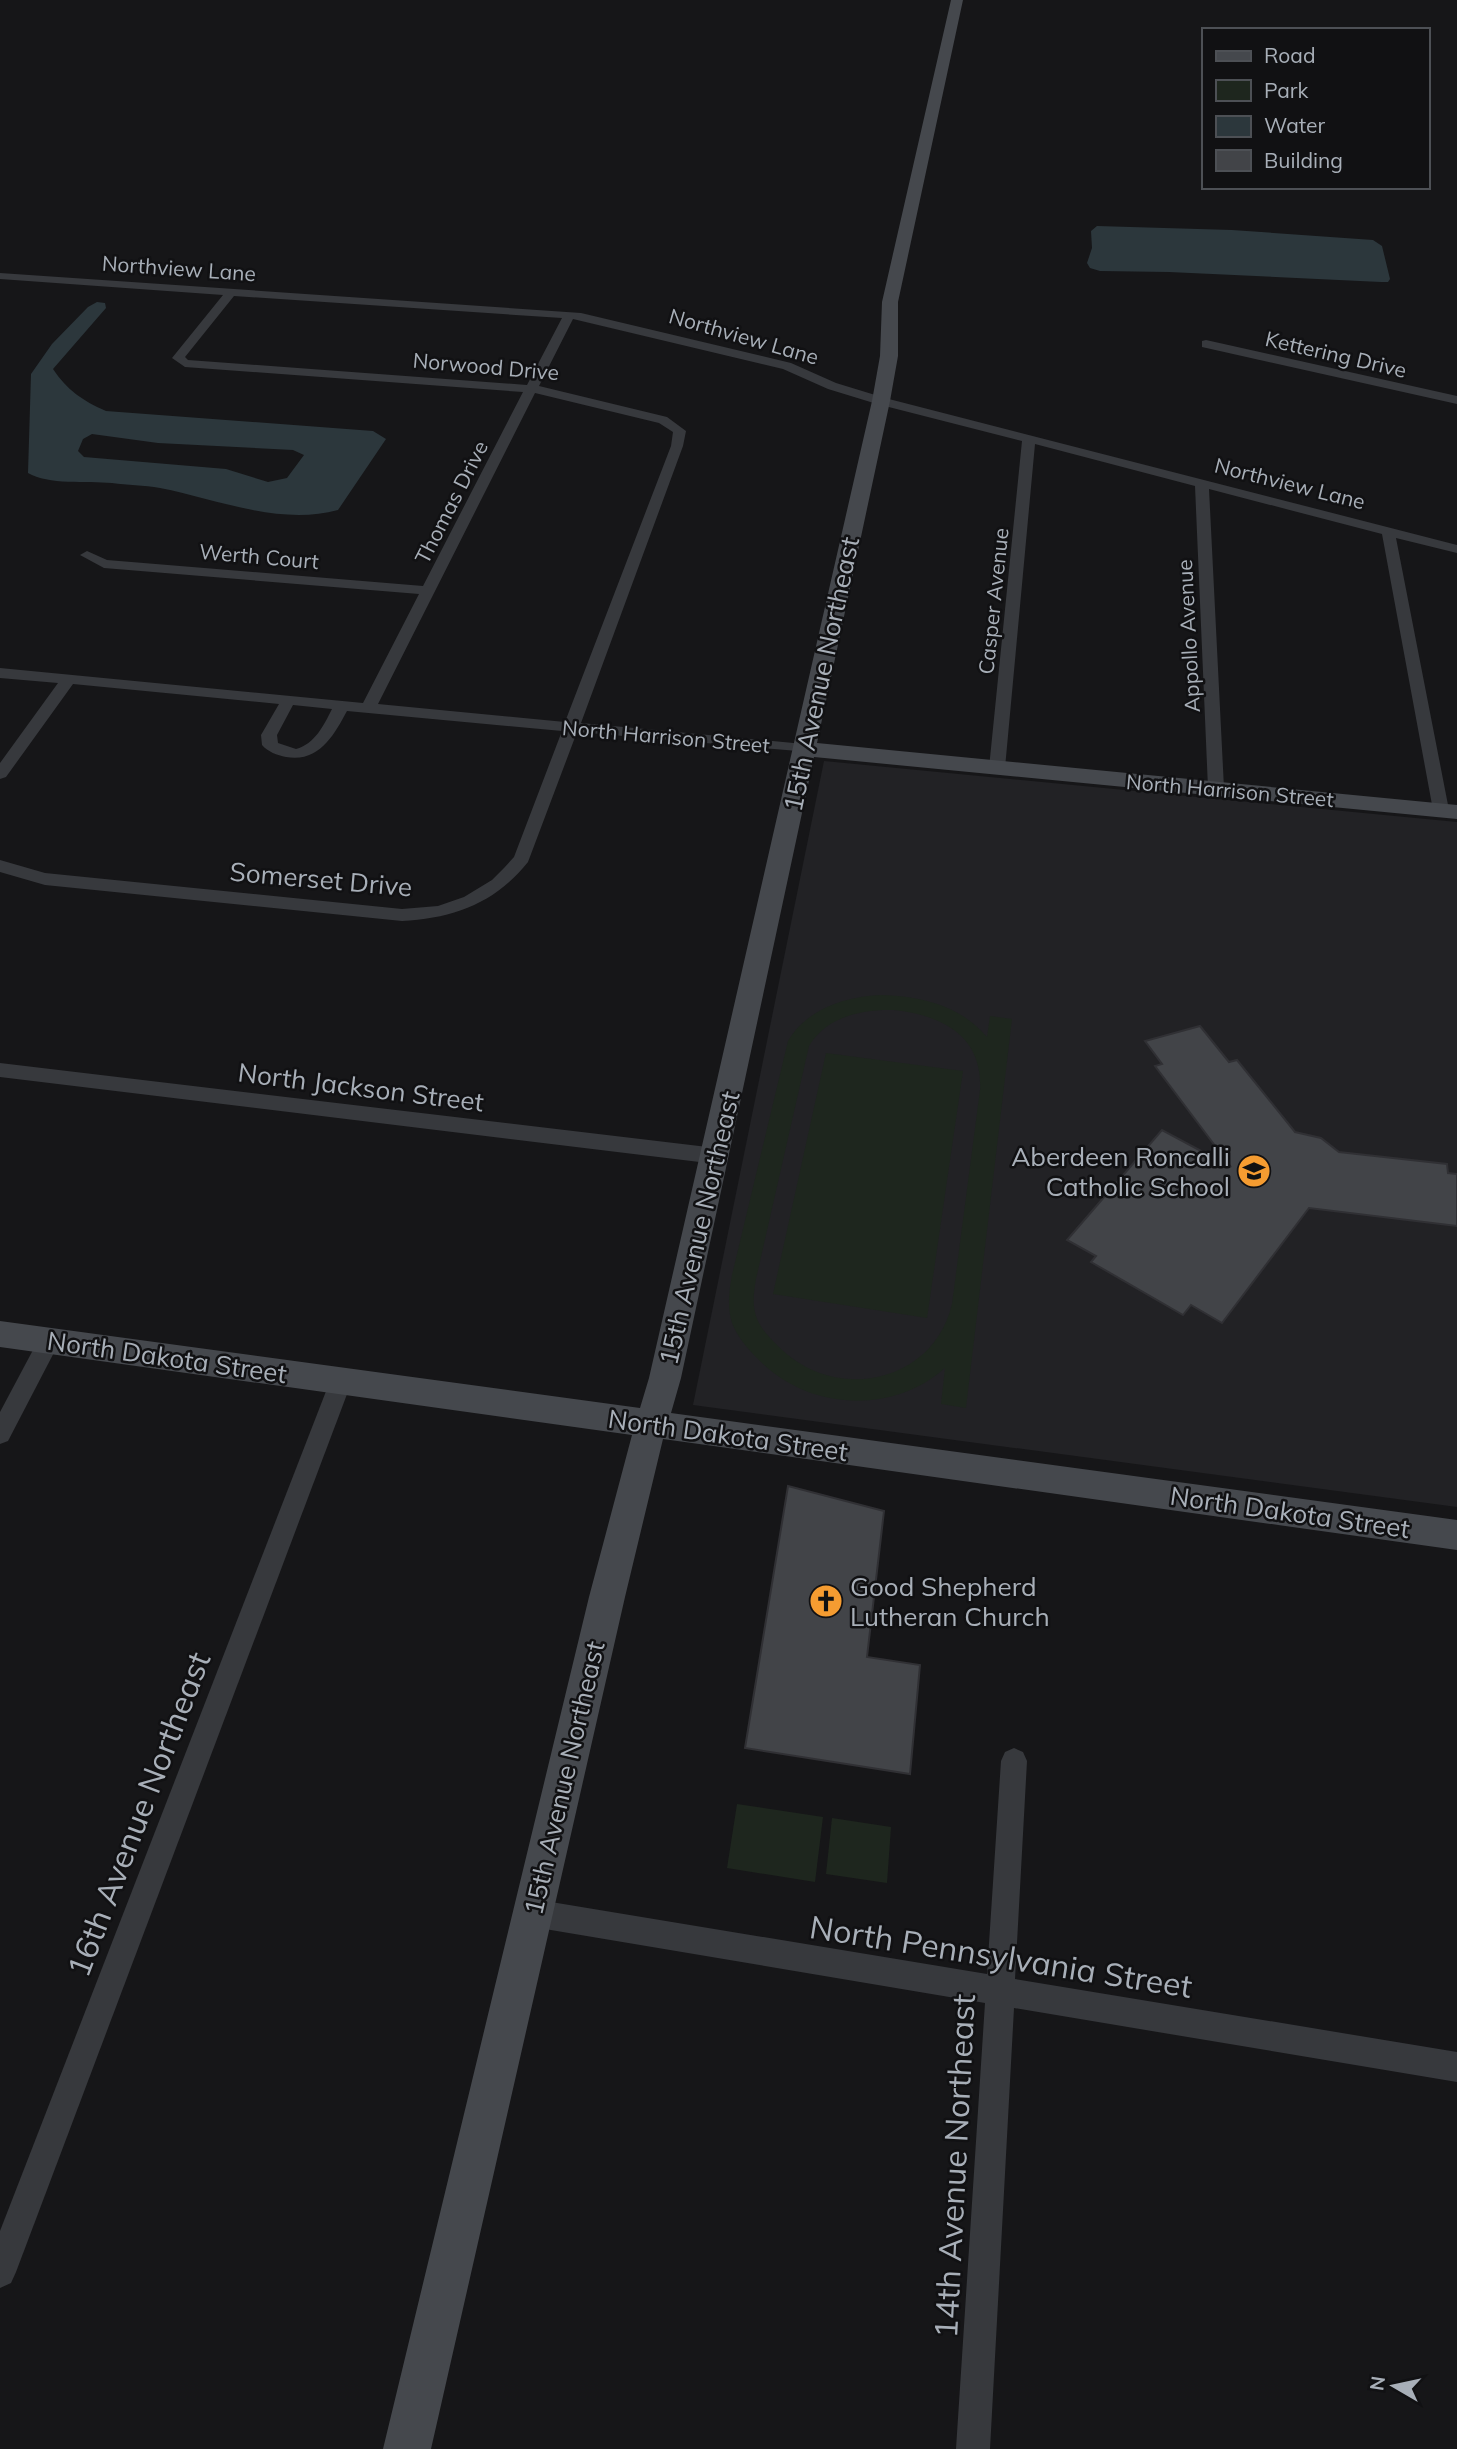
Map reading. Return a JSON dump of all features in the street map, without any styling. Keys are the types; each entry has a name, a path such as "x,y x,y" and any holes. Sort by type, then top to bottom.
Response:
{"street":[{"name":"15th Avenue Northeast","path":"407,2449 623,1529 665,1378 716,1156 881,401 889,356 890,302 957,0"},
{"name":"Northview Lane","path":"0,276 600,319 787,366 831,386 881,401 1457,549"},
{"name":"Norwood Drive","path":"231,292 178,358 185,363 556,391 663,420 680,431 677,446 572,727"},
{"name":"Thomas Drive","path":"368,708 569,315"},
{"name":"Kettering Drive","path":"1206,344 1457,400"},
{"name":"Casper Avenue","path":"998,768 1030,439"},
{"name":"Appollo Avenue","path":"1202,483 1216,789"},
{"path":"1388,530 1449,811"},
{"name":"Werth Court","path":"87,555 104,564 429,591"},
{"name":"North Harrison Street","path":"0,673 1449,811"},
{"path":"0,774 69,679"},
{"path":"288,701 269,735 270,745 281,751 300,752 318,746 342,706"},
{"name":"Somerset Drive","path":"0,866 28,876 45,878 402,915 439,912 472,902 486,894 509,877 523,858 572,727"},
{"name":"North Jackson Street","path":"0,1070 716,1156"},
{"name":"North Dakota Street","path":"0,1334 1457,1535"},
{"path":"0,1434 49,1341"},
{"name":"16th Avenue Northeast","path":"0,2273 341,1381"},
{"name":"14th Avenue Northeast","path":"973,2449 1014,1761"},
{"name":"North Pennsylvania Street","path":"533,1913 1457,2067"}],"shaded area":[{"path":"824,761 1457,822 1457,1507 693,1405"}],"green space":[{"path":"866,996 910,997 938,1004 965,1017 987,1037 990,1016 1012,1019 966,1408 941,1404 945,1368 900,1394 875,1400 824,1397 799,1388 777,1375 753,1354 737,1333 730,1317 732,1275 788,1041 805,1021 816,1013 840,1002","holes":["882,1010 912,1013 943,1023 956,1032 967,1042 975,1055 979,1071 980,1090 952,1304 941,1331 925,1353 903,1368 878,1377 852,1379 826,1375 800,1364 775,1343 758,1320 754,1302 756,1279 809,1046 825,1028 858,1013"]},
{"path":"826,1053 963,1071 927,1318 773,1294"},
{"path":"737,1804 823,1817 815,1882 727,1868"},
{"path":"832,1818 891,1827 887,1883 826,1874"}],"water":[{"path":"1097,226 1232,230 1373,240 1382,246 1390,279 1388,282 1381,282 1100,271 1090,268 1087,263 1092,248 1091,231"},
{"path":"97,302 105,303 106,308 53,369 76,394 106,411 373,431 386,439 338,510 316,514 271,513 154,487 57,481 36,477 28,473 31,374 52,344 88,307","holes":["92,434 158,443 293,450 304,455 287,478 268,482 226,469 84,457 78,451 83,439"]}],"building":[{"path":"1200,1026 1229,1062 1237,1060 1295,1132 1321,1138 1339,1152 1447,1164 1448,1173 1457,1174 1457,1226 1309,1208 1222,1323 1191,1305 1183,1315 1091,1262 1096,1256 1067,1240 1162,1130 1231,1167 1155,1066 1162,1064 1145,1041"},
{"name":"Good Shepherd Lutheran Church","path":"788,1486 884,1511 867,1657 920,1665 910,1774 745,1748"}],"place":[{"name":"Aberdeen Roncalli Catholic School","path":"1254,1171"},
{"name":"Good Shepherd Lutheran Church","path":"826,1601"}]}
